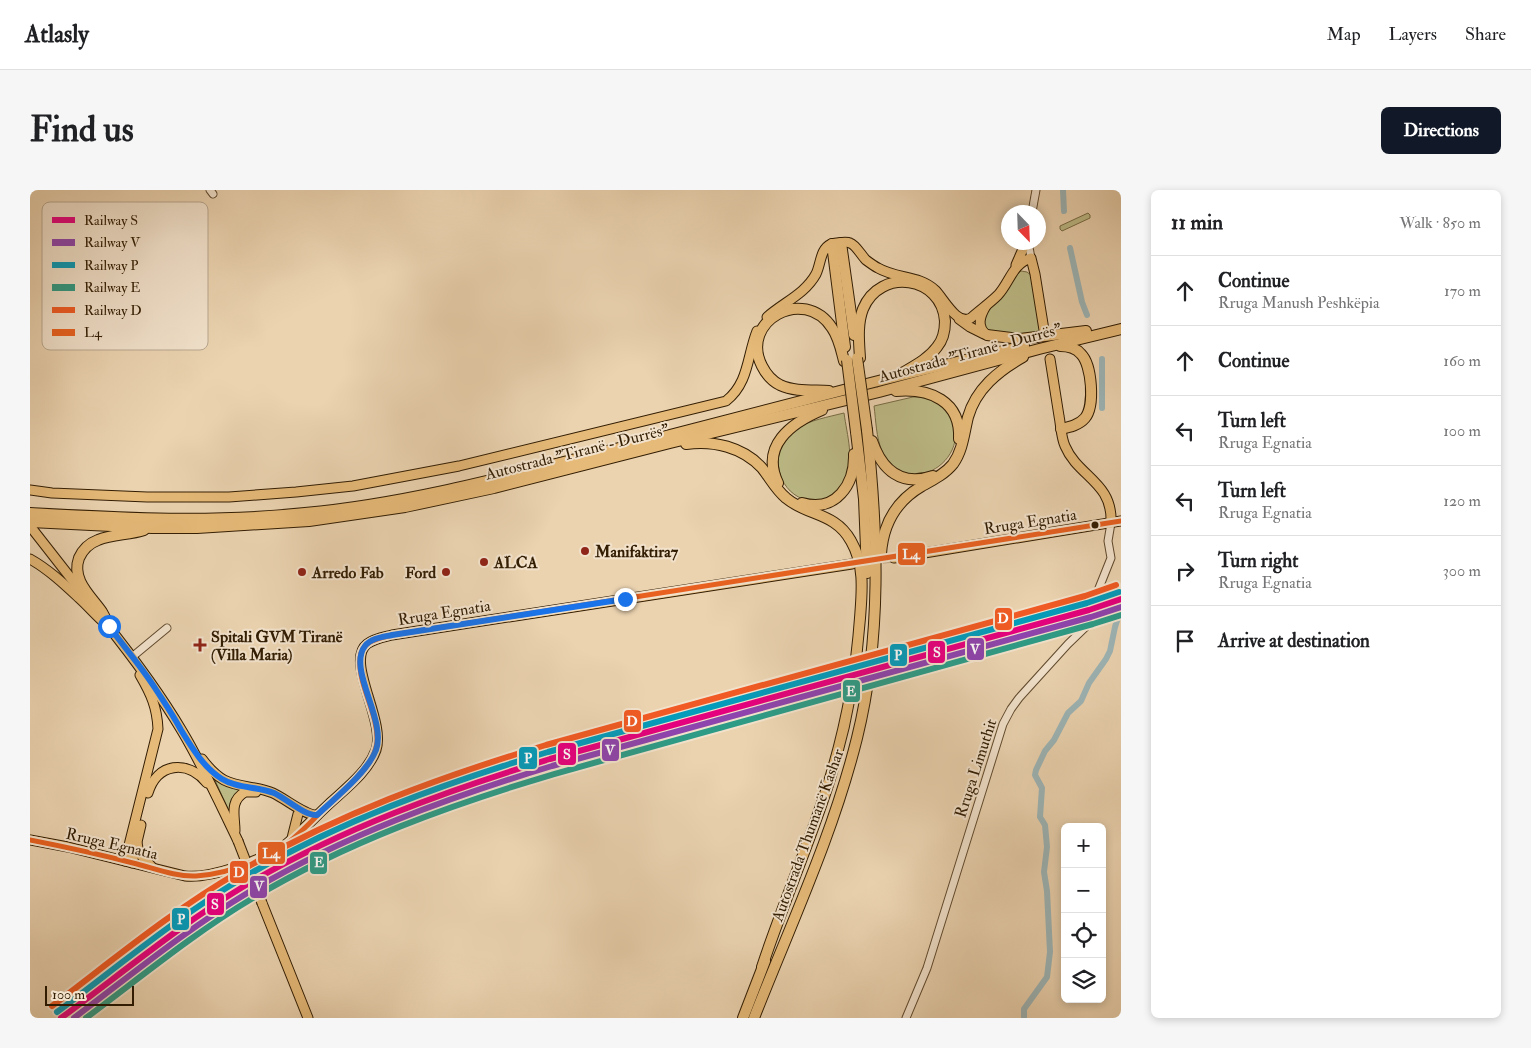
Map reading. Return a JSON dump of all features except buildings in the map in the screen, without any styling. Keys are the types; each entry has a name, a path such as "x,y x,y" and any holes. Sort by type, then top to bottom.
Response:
{"highway":[{"path":"836,244 852,359"},
{"path":"852,359 860,316 863,307 872,294 880,288 897,282 907,282 922,286 934,295 943,308 944,333 937,347 932,352 892,378"},
{"path":"840,396 794,389 773,381 760,363 758,348 760,334 768,321 780,312 794,309 811,310 821,316 831,326 852,359"},
{"name":"Autostrada \"Tiranë - Durrës\"","path":"30,522 152,528 197,528 283,523 378,511 450,498 840,396 892,378 1121,322"},
{"name":"Autostrada \"Tiranë - Durrës\"","path":"30,514 157,520 206,520 273,516 403,500 492,481 840,396 879,392 1121,329"},
{"path":"987,334 1020,339 1086,331"},
{"path":"1051,346 1068,347 1078,351 1085,359 1089,372 1091,404 1088,414 1079,424 1061,429"},
{"path":"861,689 880,604 882,548 885,531 891,515 907,496 942,474 952,465 961,447 975,398 987,384 1008,366 1039,349"},
{"name":"Autostrada Thumanë Kashar","path":"754,1018 822,847 844,782 856,738 864,670 867,570 861,431 852,359"},
{"path":"861,431 885,466 897,475 910,479 925,478 940,472 952,459 958,446 960,430 958,421 951,408 940,398 912,390 879,392"},
{"path":"840,396 797,423 780,440 774,451 773,466 775,477 782,489 792,499 812,505 829,502 840,495 848,484 853,472 861,431"},
{"path":"604,459 635,455 693,443 704,442 722,445 740,451 753,459 780,492 791,502 835,522 852,541 860,565 864,670"},
{"path":"109,626 104,614 79,580 77,566 81,554 88,546 98,540 152,528"},
{"name":"Autostrada Thumanë Kashar","path":"743,1018 827,805 861,689"}],"main road":[{"path":"30,490 52,493 147,497 220,497 353,486 458,466 720,403 731,397 744,377 756,333 763,320 806,287 816,273 826,248 848,242 866,260 881,270 914,278 929,285 958,317 970,327 987,334"},
{"path":"1008,280 1023,250"},
{"path":"1014,269 1021,262 1031,258 1044,330"},
{"path":"987,334 983,331 980,322 985,308 997,296 1013,274 1023,268 1030,268 1035,274"},
{"path":"958,317 967,320 991,302"},
{"path":"1050,359 1061,429 1068,453 1104,494 1111,513 1111,523"},
{"name":"Rruga Egnatia","path":"894,558 1121,522"},
{"path":"30,526 132,656 157,691 192,749 237,838 308,1018"},
{"path":"30,559 42,566 109,626"},
{"name":"Rruga Egnatia","path":"30,840 107,856 185,876 211,875 284,846 361,773 376,750 377,726 362,676 360,661 365,645 374,639 852,564"},
{"path":"132,656 136,668 153,698 158,714 158,729 134,842 139,852 152,867"},
{"path":"192,749 211,770 224,780 264,790 287,800 309,823"},
{"path":"129,862 150,786 160,773 176,767 187,769 204,779 215,793"},
{"path":"237,838 234,804 238,796 245,792 254,792 281,800 297,810 317,815"},
{"path":"291,840 295,829 297,810"},
{"path":"107,856 120,852 134,842"}],"street":[{"path":"1033,205 1036,190"},
{"path":"1029,250 1031,258"},
{"name":"Rruga Limuthit","path":"906,1018 927,968 1003,724 1011,709 1020,698 1068,644 1096,617 1099,608 1099,588 1111,558 1108,541 1111,523"},
{"path":"132,656 167,628"}],"shaded area":[{"path":"1088,213 1090,218 1062,231 1060,229 1060,226"},
{"path":"1021,271 1027,272 1032,276 1041,333 1026,335 985,330 983,325 986,311"},
{"path":"913,397 928,399 940,405 947,412 955,429 954,444 947,458 936,468 922,474 907,474 893,467 882,451 878,440 874,406"},
{"path":"844,413 850,456 848,473 844,483 833,495 823,500 807,500 798,497 784,484 780,475 778,465 783,443 792,432 802,425"},
{"path":"213,776 240,789 230,813"}],"waterway":[{"path":"1063,190 1064,211"},
{"path":"1070,248 1082,302 1087,315"},
{"path":"1102,359 1102,408"},
{"path":"1024,1018 1024,1009 1047,977 1050,952 1047,891 1044,872 1047,847 1045,825 1040,817 1042,788 1035,775 1036,770 1068,713 1081,701 1089,683 1106,659 1110,651 1121,608"}],"tunnel":[{"path":"869,561 894,558"}],"rail line":[{"name":"D","path":"52,1006 191,902 239,872 275,851 350,815 389,799 467,770 546,745 1085,596 1116,585"},
{"name":"P","path":"57,1012 170,926 241,879 277,858 352,822 391,806 469,777 548,752 1087,603 1119,592"},
{"name":"S","path":"61,1018 175,932 246,885 319,846 394,813 472,784 550,759 1089,610 1121,599"},
{"name":"V","path":"74,1018 181,937 226,906 321,853 396,820 474,791 552,766 1091,617 1121,607"},
{"name":"E","path":"86,1018 189,941 253,898 325,859 438,812 554,774 1121,615"}],"transit line":[{"name":"L4","path":"30,840 189,876 207,875 228,870 260,859 286,845 360,775 372,758 377,745 377,731 361,674 360,663 363,649 370,642 378,639 392,635 1121,521"}],"place":[{"name":"Manifaktira7","path":"585,551"},
{"name":"ALCA","path":"484,562"},
{"name":"Arredo Fab","path":"302,572"},
{"name":"Ford","path":"446,572"},
{"name":"Spitali GVM Tiranë (Villa Maria)","path":"200,645"}],"route":[{"path":"109,626 153,685 192,749 211,770 231,783 273,793 313,816 317,815 361,773 376,750 377,726 360,668 365,645 374,639 392,635 625,599"}]}
